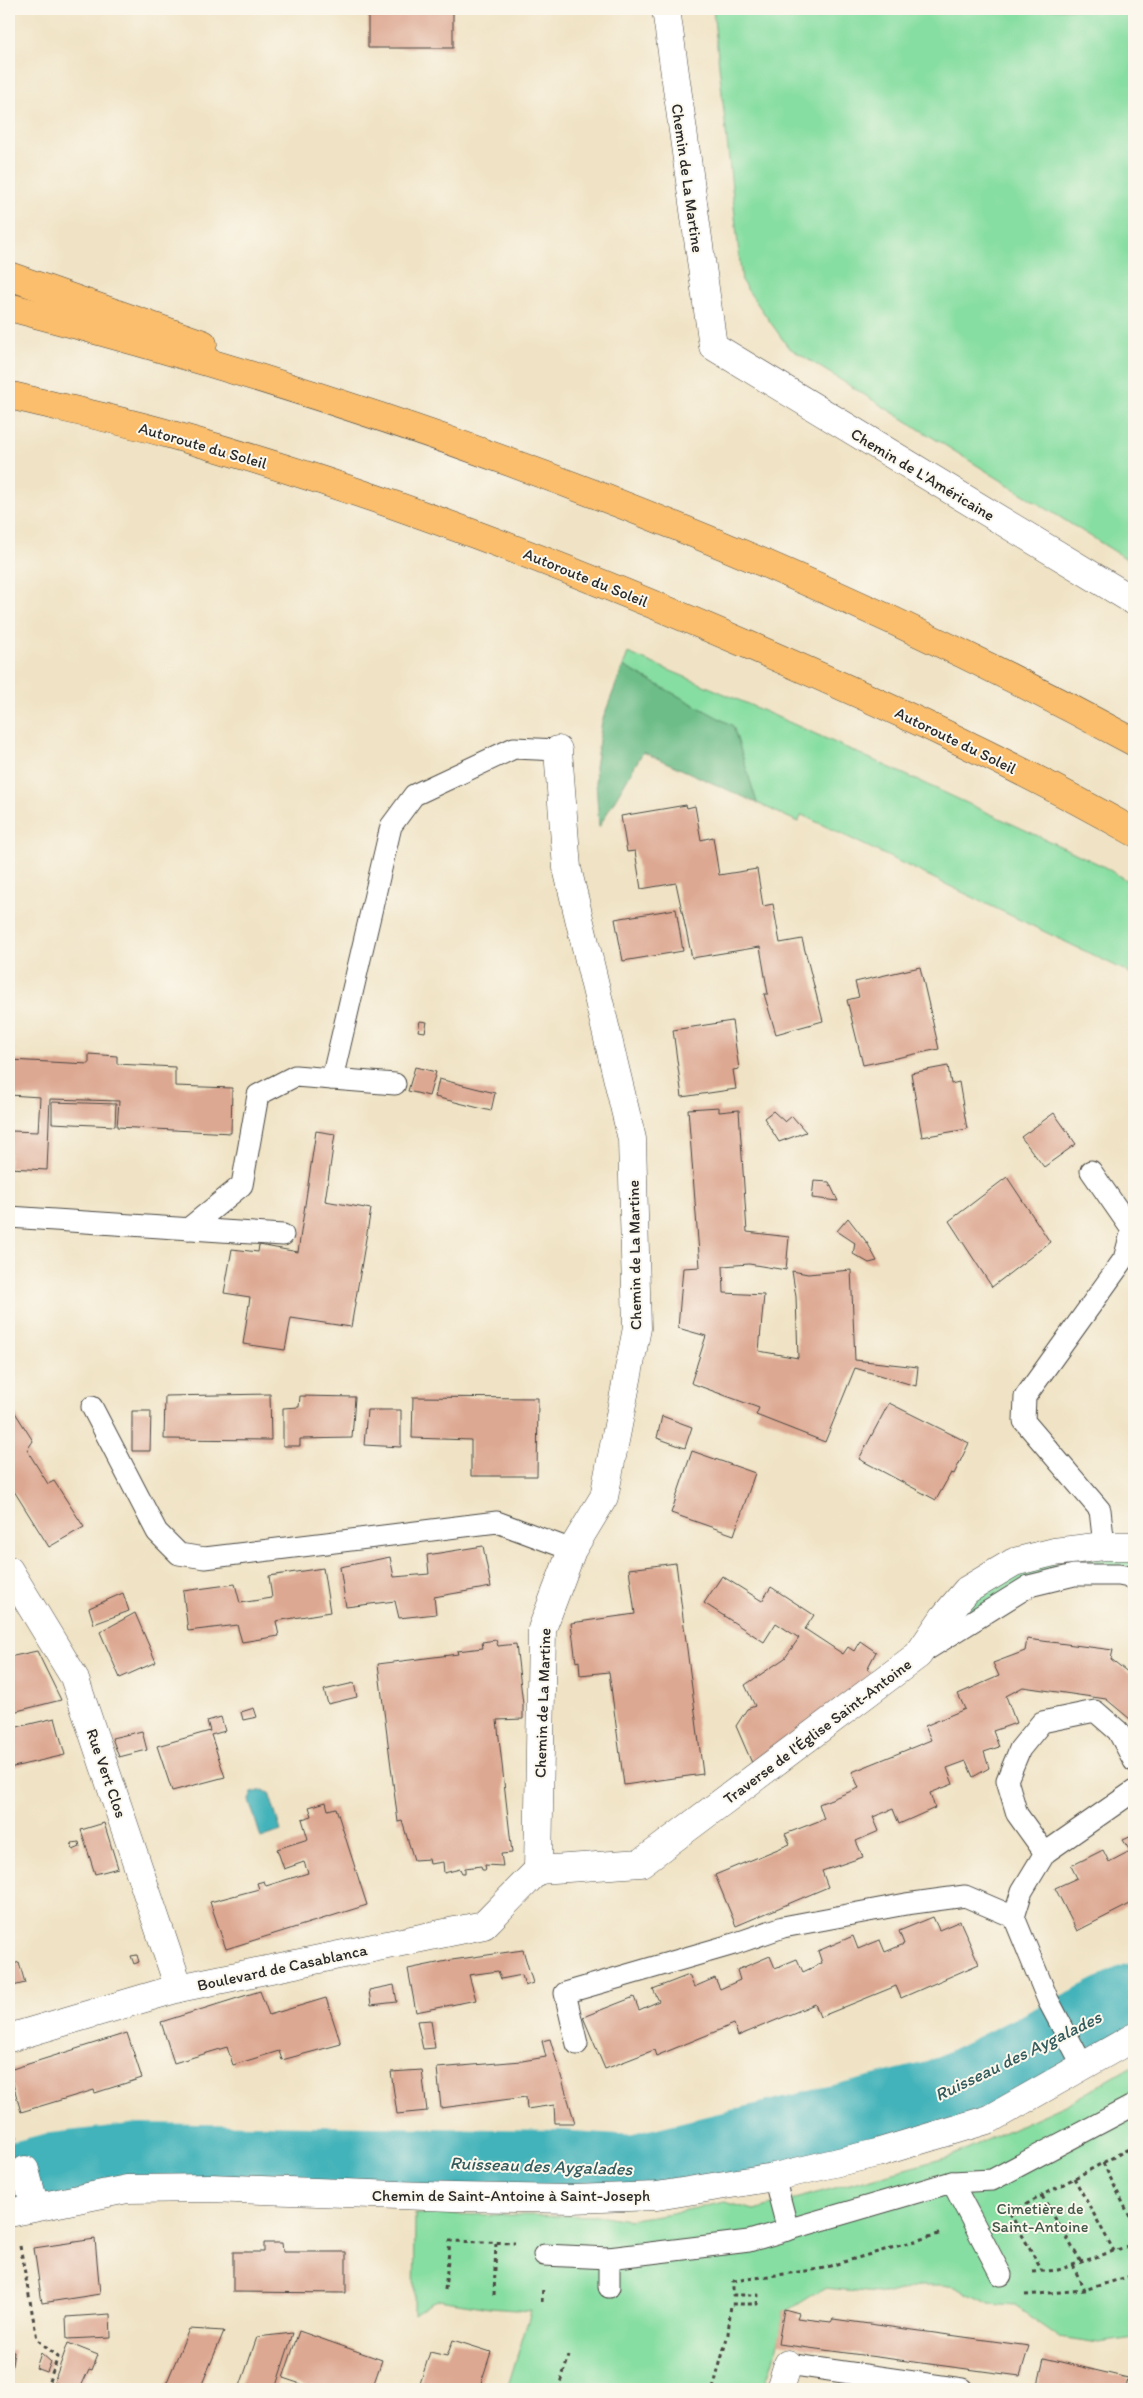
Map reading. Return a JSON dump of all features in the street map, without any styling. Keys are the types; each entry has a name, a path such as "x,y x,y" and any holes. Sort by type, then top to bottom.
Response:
{"highway":[{"path":"9,276 160,328 714,541 823,588 995,668 1134,742"},
{"path":"9,308 125,338 435,435"},
{"name":"Autoroute du Soleil","path":"9,395 168,434 244,456 493,540 656,605 925,724 1046,784 1134,832"}],"street":[{"name":"Chemin de La Martine","path":"666,9 712,346"},
{"name":"Chemin de L'Américaine","path":"712,346 1134,601"},
{"name":"Chemin de La Martine","path":"538,1870 542,1629 572,1550 604,1497 637,1328 632,1139 567,868 558,750"},
{"name":"Traverse de l'Église Saint-Antoine","path":"538,1870 641,1863 918,1655 944,1617 967,1590 1014,1562 1054,1552 1104,1546 1134,1546"},
{"name":"Rue Vert Clos","path":"9,1570 74,1677 179,1988"},
{"name":"Boulevard de Casablanca","path":"9,2038 179,1988 484,1925 538,1870"},
{"name":"Chemin de Saint-Antoine à Saint-Joseph","path":"23,2198 127,2189 210,2188 453,2198 572,2199 657,2196 774,2176 877,2153 990,2119 1079,2058 1134,2037"}],"lane":[{"path":"332,1079 391,826 414,795 514,748 558,750"},
{"path":"188,1229 242,1185 258,1095 295,1076 395,1084"},
{"path":"1091,1171 1132,1230 1124,1259 1025,1396 1024,1421 1100,1510 1104,1546"},
{"path":"9,1217 283,1235"},
{"path":"92,1407 157,1532 179,1554 205,1558 497,1522 572,1550"},
{"path":"918,1655 1029,1586 1074,1575 1119,1574 1134,1578"},
{"path":"1045,1853 1017,1814 1007,1780 1020,1749 1042,1722 1095,1711 1118,1731 1134,1761"},
{"path":"1079,2058 1048,2000 1014,1917 1022,1891 1045,1853 1134,1792"},
{"path":"577,2044 564,1993 734,1944 783,1927 906,1904 965,1896 1014,1917"},
{"path":"544,2255 609,2258 749,2242 952,2182 992,2180 1134,2105"},
{"path":"774,2176 788,2230"},
{"path":"952,2182 1002,2275"},
{"path":"609,2258 609,2287"},
{"path":"784,2377 962,2389"}],"path":[{"path":"1103,2163 1134,2225"},
{"path":"1074,2178 1114,2251"},
{"path":"1042,2196 1081,2262"},
{"path":"23,2198 18,2236 37,2339 58,2357 46,2389"},
{"path":"1010,2213 1042,2271"},
{"path":"734,2281 820,2269 974,2223"},
{"path":"445,2290 450,2241 544,2245 544,2255"},
{"path":"494,2295 496,2242"},
{"path":"1134,2244 1058,2270 1002,2275 1010,2288 1024,2295 1084,2290 1134,2275"},
{"path":"1073,2265 1084,2290"},
{"path":"712,2389 728,2334 731,2304 757,2304 758,2296 733,2296 734,2273"},
{"path":"558,2389 569,2356"}],"green space":[{"path":"713,9 1134,9 1134,547 1130,561 788,347 742,282"},
{"path":"628,653 807,730 925,784 1103,866 1134,885 1134,977 1124,970 802,815 798,822 757,803 733,726 623,666"},
{"path":"623,666 733,726 757,803 643,752 599,827 595,767 602,721"},
{"path":"1104,1556 1134,1557 1134,1569 1103,1565 949,1626 965,1604 1033,1567"},
{"name":"Cimetière de Saint-Antoine","path":"1134,2065 1134,2338 1099,2343 1059,2337 1015,2306 989,2304 955,2287 921,2285 888,2294 824,2288 789,2310 784,2310 780,2337 764,2389 507,2389 531,2311 489,2308 439,2300 414,2315 415,2214 604,2216 627,2220 725,2202 754,2210 949,2157 1067,2104"}],"water":[{"path":"263,1790 269,1793 281,1831 261,1838 249,1800 252,1793"}],"building":[{"path":"453,9 453,48 368,48 368,10"},
{"path":"686,805 687,808 695,806 701,840 713,837 719,875 757,869 763,906 773,904 780,943 802,939 823,1021 776,1034 764,994 768,994 760,947 692,958 676,883 641,889 635,851 627,852 621,816"},
{"path":"676,909 683,951 623,961 615,919"},
{"path":"920,967 939,1049 863,1065 847,1000 859,997 855,982"},
{"path":"420,1021 427,1022 425,1032 418,1031"},
{"path":"732,1021 739,1069 733,1070 736,1089 682,1097 673,1030"},
{"path":"89,1054 117,1056 117,1064 175,1067 175,1086 232,1088 231,1133 117,1127 119,1101 50,1099 47,1170 9,1168 11,1131 38,1132 40,1097 9,1095 9,1060 89,1064"},
{"path":"948,1066 951,1084 959,1082 967,1129 922,1137 911,1073"},
{"path":"415,1067 436,1072 429,1096 408,1091"},
{"path":"439,1079 495,1093 491,1111 435,1097"},
{"path":"52,1102 116,1104 115,1126 52,1123"},
{"path":"719,1107 719,1112 739,1110 747,1232 789,1237 786,1270 749,1264 723,1266 724,1293 764,1295 759,1351 798,1358 796,1297 792,1271 808,1274 851,1270 855,1360 918,1367 916,1386 855,1368 825,1442 756,1415 759,1408 691,1383 706,1336 678,1328 683,1268 700,1267 688,1109"},
{"path":"773,1111 785,1122 792,1116 806,1132 779,1142 764,1118"},
{"path":"1054,1113 1076,1144 1044,1167 1021,1137"},
{"path":"316,1131 335,1134 325,1201 371,1209 351,1327 291,1318 285,1350 243,1344 250,1297 224,1293 232,1249 258,1252 259,1245 298,1252"},
{"path":"1007,1177 1050,1242 992,1287 949,1221"},
{"path":"814,1181 829,1182 838,1201 812,1198"},
{"path":"848,1218 868,1244 877,1261 869,1263 853,1254 855,1243 837,1231"},
{"path":"270,1394 271,1440 164,1439 165,1396"},
{"path":"300,1396 355,1397 352,1438 300,1439 300,1446 283,1446 283,1408 299,1407"},
{"path":"413,1397 538,1398 537,1476 471,1476 471,1440 412,1438"},
{"path":"9,1403 33,1441 27,1450 48,1484 54,1481 84,1527 49,1547 9,1483"},
{"path":"889,1403 969,1443 954,1474 951,1473 936,1500 859,1459"},
{"path":"367,1410 401,1410 401,1447 364,1445"},
{"path":"132,1411 151,1411 150,1451 132,1451"},
{"path":"662,1416 692,1427 685,1448 657,1438"},
{"path":"692,1451 755,1473 734,1535 671,1513"},
{"path":"483,1546 491,1587 434,1597 436,1614 399,1618 395,1601 346,1607 340,1567 390,1557 394,1577 429,1574 427,1555"},
{"path":"676,1563 703,1774 624,1785 609,1672 580,1675 579,1661 576,1662 571,1623 635,1614 629,1569"},
{"path":"323,1568 330,1612 276,1621 279,1636 242,1642 237,1625 188,1631 183,1591 235,1584 240,1603 272,1598 269,1576"},
{"path":"722,1576 762,1601 771,1587 814,1615 805,1629 843,1654 848,1647 854,1651 860,1641 876,1652 867,1669 873,1673 752,1763 736,1726 747,1709 755,1706 745,1685 785,1658 799,1638 776,1623 764,1642 704,1603"},
{"path":"123,1593 129,1611 94,1624 89,1608"},
{"path":"135,1613 156,1662 120,1678 100,1632"},
{"path":"1027,1639 1113,1650 1111,1659 1134,1677 1134,1729 1130,1719 1106,1699 1023,1687 1006,1696 1016,1723 993,1731 999,1747 984,1752 989,1768 973,1777 966,1761 947,1768 953,1784 930,1793 935,1808 899,1824 893,1809 873,1817 879,1831 856,1841 863,1857 822,1871 828,1887 736,1926 715,1875 790,1844 785,1834 824,1819 819,1804 859,1788 852,1772 931,1740 925,1726 965,1709 958,1694 999,1676 993,1663 1025,1651"},
{"path":"496,1640 498,1646 516,1644 523,1704 523,1719 497,1720 512,1853 501,1854 503,1866 485,1865 486,1870 482,1870 481,1866 465,1868 465,1873 462,1873 460,1869 444,1873 443,1862 430,1864 429,1859 414,1860 402,1821 398,1822 378,1664 458,1654 457,1651 483,1648 482,1642"},
{"path":"37,1651 61,1700 9,1713 9,1657"},
{"path":"354,1683 357,1697 328,1704 324,1690"},
{"path":"254,1708 257,1717 243,1720 241,1712"},
{"path":"221,1717 225,1731 211,1735 225,1777 172,1791 157,1746 210,1731 207,1721"},
{"path":"55,1718 65,1755 9,1768 9,1729"},
{"path":"142,1731 147,1750 119,1757 112,1738"},
{"path":"326,1802 328,1810 336,1808 367,1905 226,1949 210,1902 259,1889 257,1883 264,1881 266,1886 308,1873 304,1862 284,1869 277,1849 308,1839 302,1819 312,1816 309,1807"},
{"path":"104,1823 118,1868 95,1874 81,1830"},
{"path":"1134,1835 1134,1902 1077,1931 1055,1888 1077,1878 1071,1866 1103,1850 1109,1862 1130,1851 1123,1840"},
{"path":"79,1842 80,1847 73,1850 71,1843"},
{"path":"933,1917 939,1930 960,1921 979,1964 901,1998 896,1986 820,2017 815,2004 738,2036 734,2024 656,2056 654,2050 605,2069 583,2017 634,1997 639,2010 659,2001 653,1989 689,1975 694,1987 715,1978 720,1989 740,1980 737,1970 770,1956 775,1968 797,1959 803,1972 822,1963 818,1951 853,1936 858,1949 880,1940 885,1952 904,1944 899,1931"},
{"path":"523,1950 533,1983 525,1986 522,1975 501,1979 498,1971 469,1975 476,2000 416,2012 408,1969 452,1960"},
{"path":"137,1955 139,1962 134,1964 131,1956"},
{"path":"19,1962 25,1983 9,1987 9,1966"},
{"path":"394,1985 397,2002 371,2005 369,1990"},
{"path":"260,1991 269,2015 326,1998 341,2044 282,2060 279,2051 233,2065 227,2047 174,2063 161,2022"},
{"path":"431,2020 435,2048 423,2049 417,2021"},
{"path":"127,2033 142,2078 95,2093 94,2090 21,2112 9,2070"},
{"path":"550,2039 575,2123 555,2123 554,2105 527,2109 526,2097 441,2108 437,2068 522,2061 546,2057 542,2041"},
{"path":"422,2070 427,2111 397,2114 391,2072"},
{"path":"95,2239 100,2294 42,2303 34,2248"},
{"path":"264,2243 282,2243 283,2252 346,2252 346,2293 233,2292 233,2252 264,2252"},
{"path":"784,2309 799,2313 797,2318 831,2322 833,2319 1029,2346 1020,2376 778,2344"},
{"path":"110,2314 111,2337 67,2339 66,2317"},
{"path":"189,2329 224,2331 200,2389 164,2389"},
{"path":"299,2331 382,2360 372,2389 316,2389 283,2378"},
{"path":"293,2333 275,2389 239,2389 257,2337"},
{"path":"453,2340 491,2352 479,2389 412,2389 413,2385 419,2387 430,2352 447,2356"},
{"path":"68,2343 98,2355 92,2370 89,2369 80,2389 72,2389 54,2382"},
{"path":"9,2351 14,2351 10,2379 9,2379"},
{"path":"41,2353 51,2362 47,2372 36,2368"},
{"path":"1044,2358 1128,2378 1126,2389 1037,2389"}],"waterway":[{"name":"Ruisseau des Aygalades","path":"9,2180 52,2169 140,2159 555,2166 633,2171 939,2096 1134,1999"}]}
